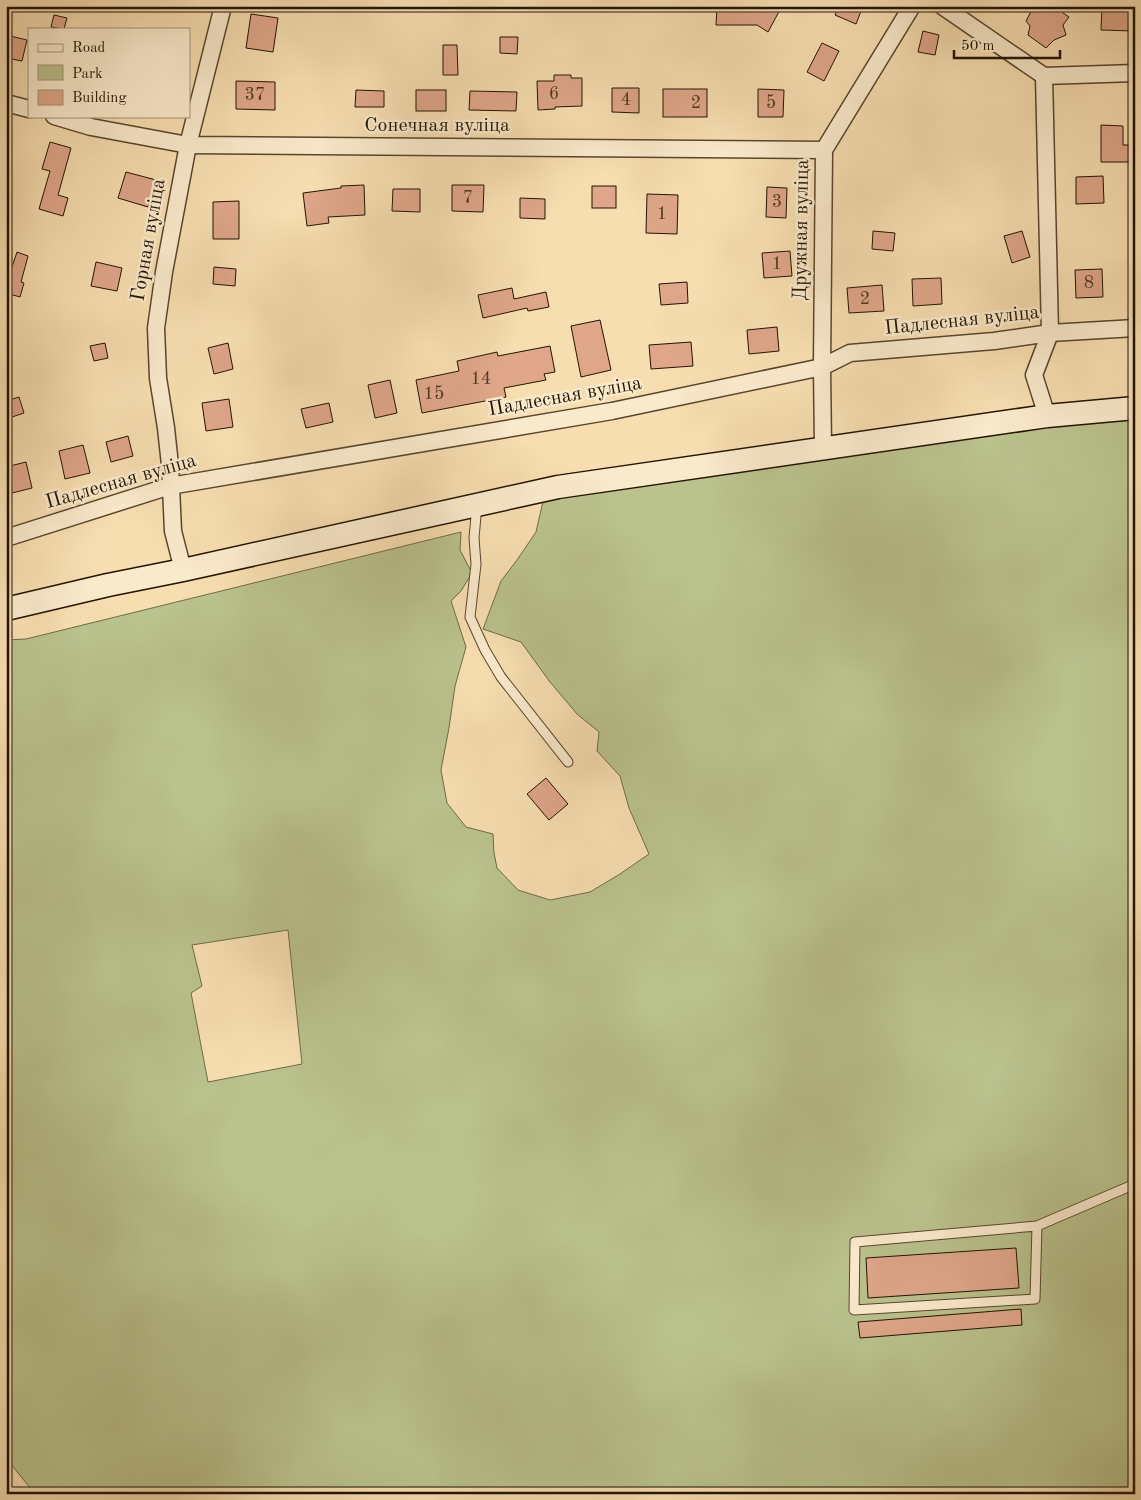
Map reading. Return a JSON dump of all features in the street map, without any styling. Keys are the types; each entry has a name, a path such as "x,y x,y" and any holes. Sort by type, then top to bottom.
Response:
{"street":[{"name":"Горная вуліца","path":"183,570 173,532 170,465 158,378 156,328 164,272 188,145 223,6"},
{"name":"Дружная вуліца","path":"823,448 824,150 912,6"},
{"path":"942,6 1044,76 1135,73"},
{"path":"1044,76 1050,333 1034,374 1047,416"},
{"path":"6,103 28,109"},
{"name":"Сонечная вуліца","path":"61,118 91,127 188,145 824,150"},
{"name":"Падлесная вуліца","path":"6,538 170,486 612,411 822,368 850,353 994,342 1050,333 1135,328"},
{"path":"6,609 558,487 1047,416 1135,408"}],"lane":[{"path":"477,505 474,538 476,564 470,616 485,650 501,677 568,762"},
{"path":"1037,1226 1035,1299 854,1310 855,1242 1037,1226 1135,1184"}],"green space":[{"path":"1135,413 1135,1494 35,1494 6,1458 6,640 26,639 461,532 460,550 472,573 461,591 451,601 466,647 455,686 441,770 447,803 466,827 493,834 497,868 518,890 550,900 590,892 649,854 629,808 620,776 597,751 599,732 577,714 550,682 521,642 483,629 501,581 536,532 544,497","holes":["288,930 302,1064 208,1082 191,993 202,986 192,945"]}],"building":[{"path":"717,6 782,6 768,32 757,25 716,25"},
{"path":"839,6 863,6 856,24 835,15"},
{"path":"1034,6 1050,6 1053,8 1061,6 1063,13 1069,17 1063,25 1066,35 1054,40 1046,48 1028,35 1030,26 1026,21"},
{"path":"1102,6 1135,6 1135,31 1101,30"},
{"path":"251,14 278,18 273,52 246,48"},
{"path":"54,15 67,18 64,28 51,27"},
{"path":"923,31 939,35 935,55 918,52"},
{"path":"6,35 27,40 22,61 6,58"},
{"path":"500,37 518,37 517,54 500,53"},
{"path":"822,43 839,51 824,81 807,72"},
{"path":"443,45 457,45 458,75 443,75"},
{"path":"554,75 571,75 571,78 582,78 582,106 538,110 537,81 554,81"},
{"path":"236,81 275,82 275,110 236,109"},
{"path":"612,88 639,88 639,113 612,112"},
{"path":"663,89 707,89 707,117 663,117"},
{"path":"758,89 784,90 783,117 758,117"},
{"path":"356,90 384,91 384,107 355,107"},
{"path":"416,90 446,90 446,111 416,111"},
{"path":"470,91 517,92 516,111 469,110"},
{"path":"1101,125 1123,126 1123,145 1135,145 1135,162 1101,162"},
{"path":"50,142 71,148 58,195 68,198 63,216 39,209 50,171 42,169"},
{"path":"126,172 156,180 148,207 118,198"},
{"path":"1103,176 1104,203 1076,204 1076,177"},
{"path":"364,185 365,215 328,217 329,223 307,226 303,193 341,188 341,186"},
{"path":"452,185 484,185 483,212 452,211"},
{"path":"592,186 616,186 616,208 592,208"},
{"path":"767,187 787,188 786,218 766,217"},
{"path":"393,189 420,189 420,212 392,211"},
{"path":"647,194 678,195 677,234 646,233"},
{"path":"520,198 545,199 545,219 520,218"},
{"path":"239,201 239,239 213,239 213,202"},
{"path":"873,231 895,233 893,251 872,249"},
{"path":"1022,231 1030,257 1012,263 1004,236"},
{"path":"790,251 792,276 764,278 762,253"},
{"path":"17,252 28,256 21,282 24,283 20,297 6,293 6,285"},
{"path":"96,262 122,268 117,291 91,286"},
{"path":"214,267 236,269 235,286 213,284"},
{"path":"1102,269 1103,297 1076,298 1075,270"},
{"path":"941,278 942,304 913,306 912,279"},
{"path":"687,282 688,303 661,305 659,284"},
{"path":"882,285 884,311 849,313 847,288"},
{"path":"512,288 514,299 546,292 549,307 528,311 527,308 483,318 478,295"},
{"path":"600,320 611,370 581,377 571,326"},
{"path":"777,327 779,351 749,354 747,330"},
{"path":"691,342 693,366 651,369 649,345"},
{"path":"105,343 108,358 94,361 90,346"},
{"path":"228,343 233,369 214,374 208,348"},
{"path":"550,346 555,372 544,374 546,380 504,388 506,397 422,413 416,380 459,371 457,361 497,352 498,356"},
{"path":"390,380 397,413 375,418 368,385"},
{"path":"19,397 24,413 6,419 6,401"},
{"path":"229,399 233,427 206,431 202,403"},
{"path":"329,403 333,422 306,428 301,409"},
{"path":"128,436 133,456 111,462 106,442"},
{"path":"83,445 90,473 65,479 59,451"},
{"path":"26,462 32,488 12,493 11,488 6,489 6,467"},
{"path":"546,778 568,804 549,820 527,794"},
{"path":"1016,1248 1019,1288 868,1298 866,1258"},
{"path":"1021,1309 1022,1325 860,1338 858,1322"}]}
